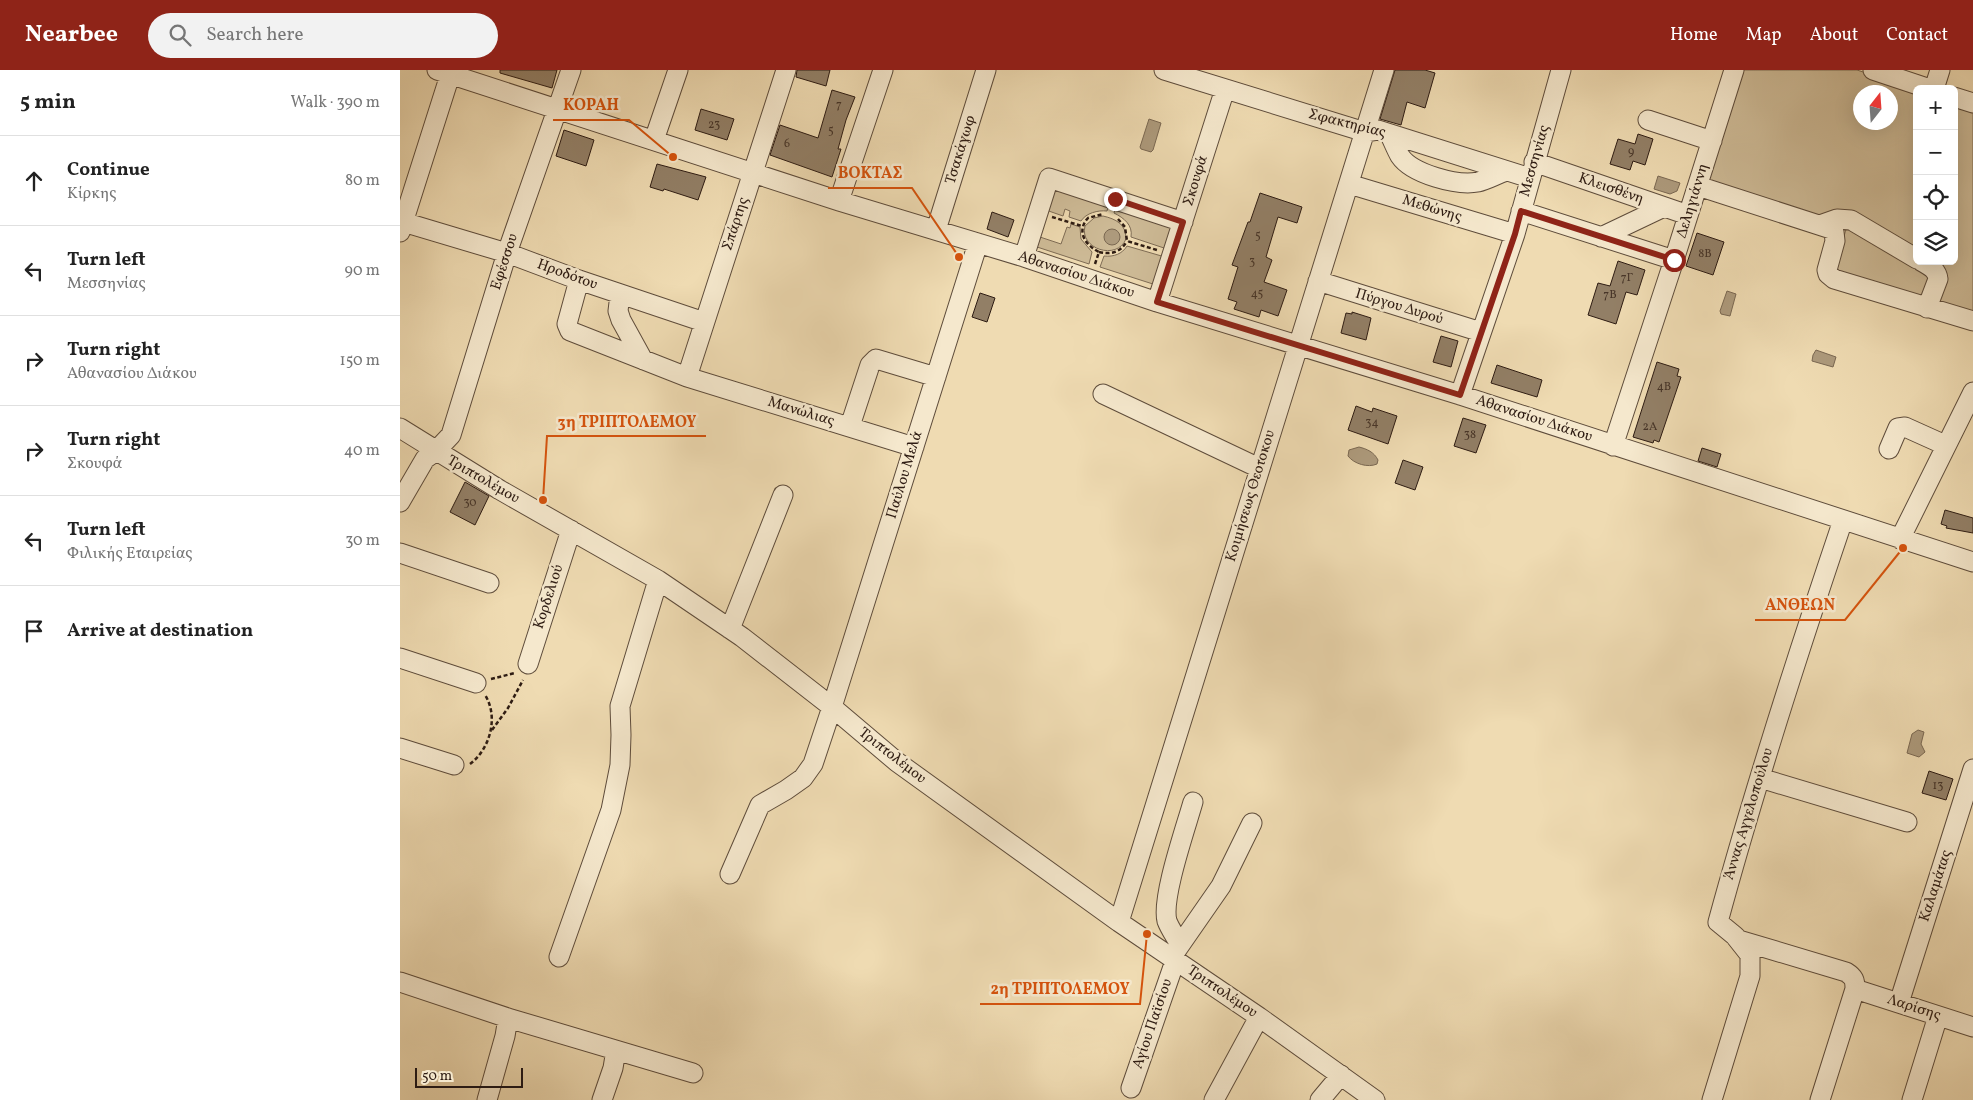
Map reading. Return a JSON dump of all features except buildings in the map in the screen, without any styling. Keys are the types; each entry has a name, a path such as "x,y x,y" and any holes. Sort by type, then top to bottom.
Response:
{"street":[{"name":"Εφέσσου","path":"400,502 425,459 435,452 451,435 507,253 571,70"},
{"path":"654,140 678,70"},
{"name":"Σπάρτης","path":"687,377 786,70"},
{"path":"839,201 884,70"},
{"name":"Τσακάγωφ","path":"936,230 986,70"},
{"name":"Σφακτηρίας","path":"1164,70 1365,132 1378,130 1506,171 1532,170"},
{"name":"Κοιμήσεως Θεοτοκου","path":"1118,922 1384,70"},
{"name":"Μεσσηνίας","path":"1460,395 1515,234 1562,70"},
{"name":"Δεληγιάννη","path":"1613,446 1734,70"},
{"path":"1934,85 1940,70"},
{"path":"1882,71 1921,85"},
{"name":"Αθανασίου Διάκου","path":"443,72 654,140 752,174 1024,257 1157,302 1299,344 1460,395 1973,562"},
{"path":"401,225 443,72"},
{"name":"Σκουφά","path":"1157,302 1225,89"},
{"path":"1958,98 1973,103"},
{"path":"1648,120 1712,141"},
{"path":"1390,135 1400,156 1410,166 1430,175 1459,182 1478,182 1506,171"},
{"name":"Κλεισθένη","path":"1532,170 1688,215"},
{"path":"1024,257 1049,178 1183,222"},
{"name":"Μεθώνης","path":"1349,184 1515,234"},
{"path":"1698,186 1820,225 1834,232 1835,241 1827,266 1828,274 1831,278 1973,321"},
{"path":"1601,237 1664,207"},
{"path":"1521,211 1674,260"},
{"path":"1820,225 1837,219 1850,220 1913,256"},
{"name":"Ηροδότου","path":"401,225 507,253 579,280 704,322"},
{"name":"Παύλου Μελά","path":"730,874 760,805 803,778 813,764 978,243"},
{"path":"1927,308 1938,279 1938,274 1934,268 1928,265"},
{"name":"Μανώλιας","path":"579,280 567,324 570,331 687,377 914,447"},
{"name":"Πύργου Δυρού","path":"1318,282 1480,332"},
{"path":"620,294 618,311 642,360"},
{"path":"850,426 870,365 876,359 936,377"},
{"path":"1900,538 1973,392"},
{"path":"1103,394 1260,468"},
{"path":"1889,449 1900,427 1905,427 1945,445"},
{"name":"Τριπτολέμου","path":"400,428 435,452 658,580 730,629 832,707 897,762 1118,922 1176,954 1259,1017 1375,1100"},
{"path":"730,629 782,495"},
{"name":"Άννας Αγγελοπούλου","path":"1712,1100 1750,976 1750,955 1738,940 1718,922 1794,666 1843,520"},
{"name":"Κορδελιού","path":"528,664 571,530"},
{"path":"400,554 489,582"},
{"path":"560,957 611,810 620,765 622,735 620,706 658,580"},
{"path":"400,658 476,683"},
{"path":"400,748 454,765"},
{"name":"Καλαμάτας","path":"1899,1003 1973,772"},
{"path":"1760,778 1907,822"},
{"path":"1176,954 1167,922 1168,892 1193,802"},
{"name":"Αγίου Παϊσίου","path":"1131,1088 1176,954 1221,886 1252,823"},
{"path":"1738,940 1846,972 1855,980 1855,990 1820,1100"},
{"path":"400,982 508,1018 693,1073"},
{"name":"Λαρίσης","path":"1855,990 1973,1027"},
{"path":"1912,1100 1938,1016"},
{"path":"1214,1100 1259,1017"},
{"path":"487,1100 505,1036 508,1018"},
{"path":"602,1100 613,1068 616,1050"},
{"path":"1320,1100 1341,1075"}],"path":[{"path":"1038,212 1082,226"},
{"path":"1082,226 1091,216 1098,214 1109,215"},
{"path":"1082,226 1084,240 1089,246 1099,252 1108,254 1121,249 1127,241 1125,227 1116,217"},
{"path":"1127,241 1172,255"},
{"path":"1090,279 1099,252"},
{"path":"492,730 491,708 488,700 476,683 519,672 528,664"},
{"path":"454,765 468,765 476,759 487,743 492,730 508,708 522,682 528,664"}],"shaded area":[{"path":"1743,70 1857,70 1913,89 1913,265 1958,265 1958,103 1973,109 1973,313 1835,270 1846,229 1708,182"},
{"path":"1149,119 1161,123 1151,152 1140,147"},
{"path":"1658,176 1680,183 1677,191 1670,194 1654,189"},
{"path":"1051,182 1110,201 1107,211 1092,213 1081,221 1069,217 1070,211 1065,209 1063,216 1043,209"},
{"path":"1117,203 1176,222 1167,249 1131,237 1131,229 1127,222 1114,213"},
{"path":"1103,216 1119,223 1126,234 1126,239 1121,246 1107,251 1093,246 1085,234 1085,226 1094,218"},
{"path":"1071,224 1080,227 1081,239 1092,252 1089,264 1031,245 1040,237 1061,244 1067,227 1070,228"},
{"path":"1112,229 1118,231 1120,237 1118,243 1112,245 1106,243 1104,237 1106,231"},
{"path":"1127,246 1165,257 1156,285 1100,267 1104,256 1117,254"},
{"path":"1727,291 1736,294 1730,316 1721,314 1720,311"},
{"path":"1816,350 1836,357 1833,367 1812,361"},
{"path":"1359,447 1374,455 1378,460 1377,464 1365,465 1351,459 1348,456 1349,450"},
{"path":"1918,730 1924,732 1921,744 1925,752 1919,757 1907,753 1912,734"}],"place":[{"name":"ΚΟΡΑΗ","path":"673,157"},
{"name":"ΒΟΚΤΑΣ","path":"959,257"},
{"name":"3η ΤΡΙΠΤΟΛΕΜΟΥ","path":"543,500"},
{"name":"ΑΝΘΕΩΝ","path":"1903,548"},
{"name":"2η ΤΡΙΠΤΟΛΕΜΟΥ","path":"1147,934"}],"route":[{"path":"1115,199 1183,222 1157,302 1299,344 1460,395 1515,234 1521,211 1674,260"}]}
